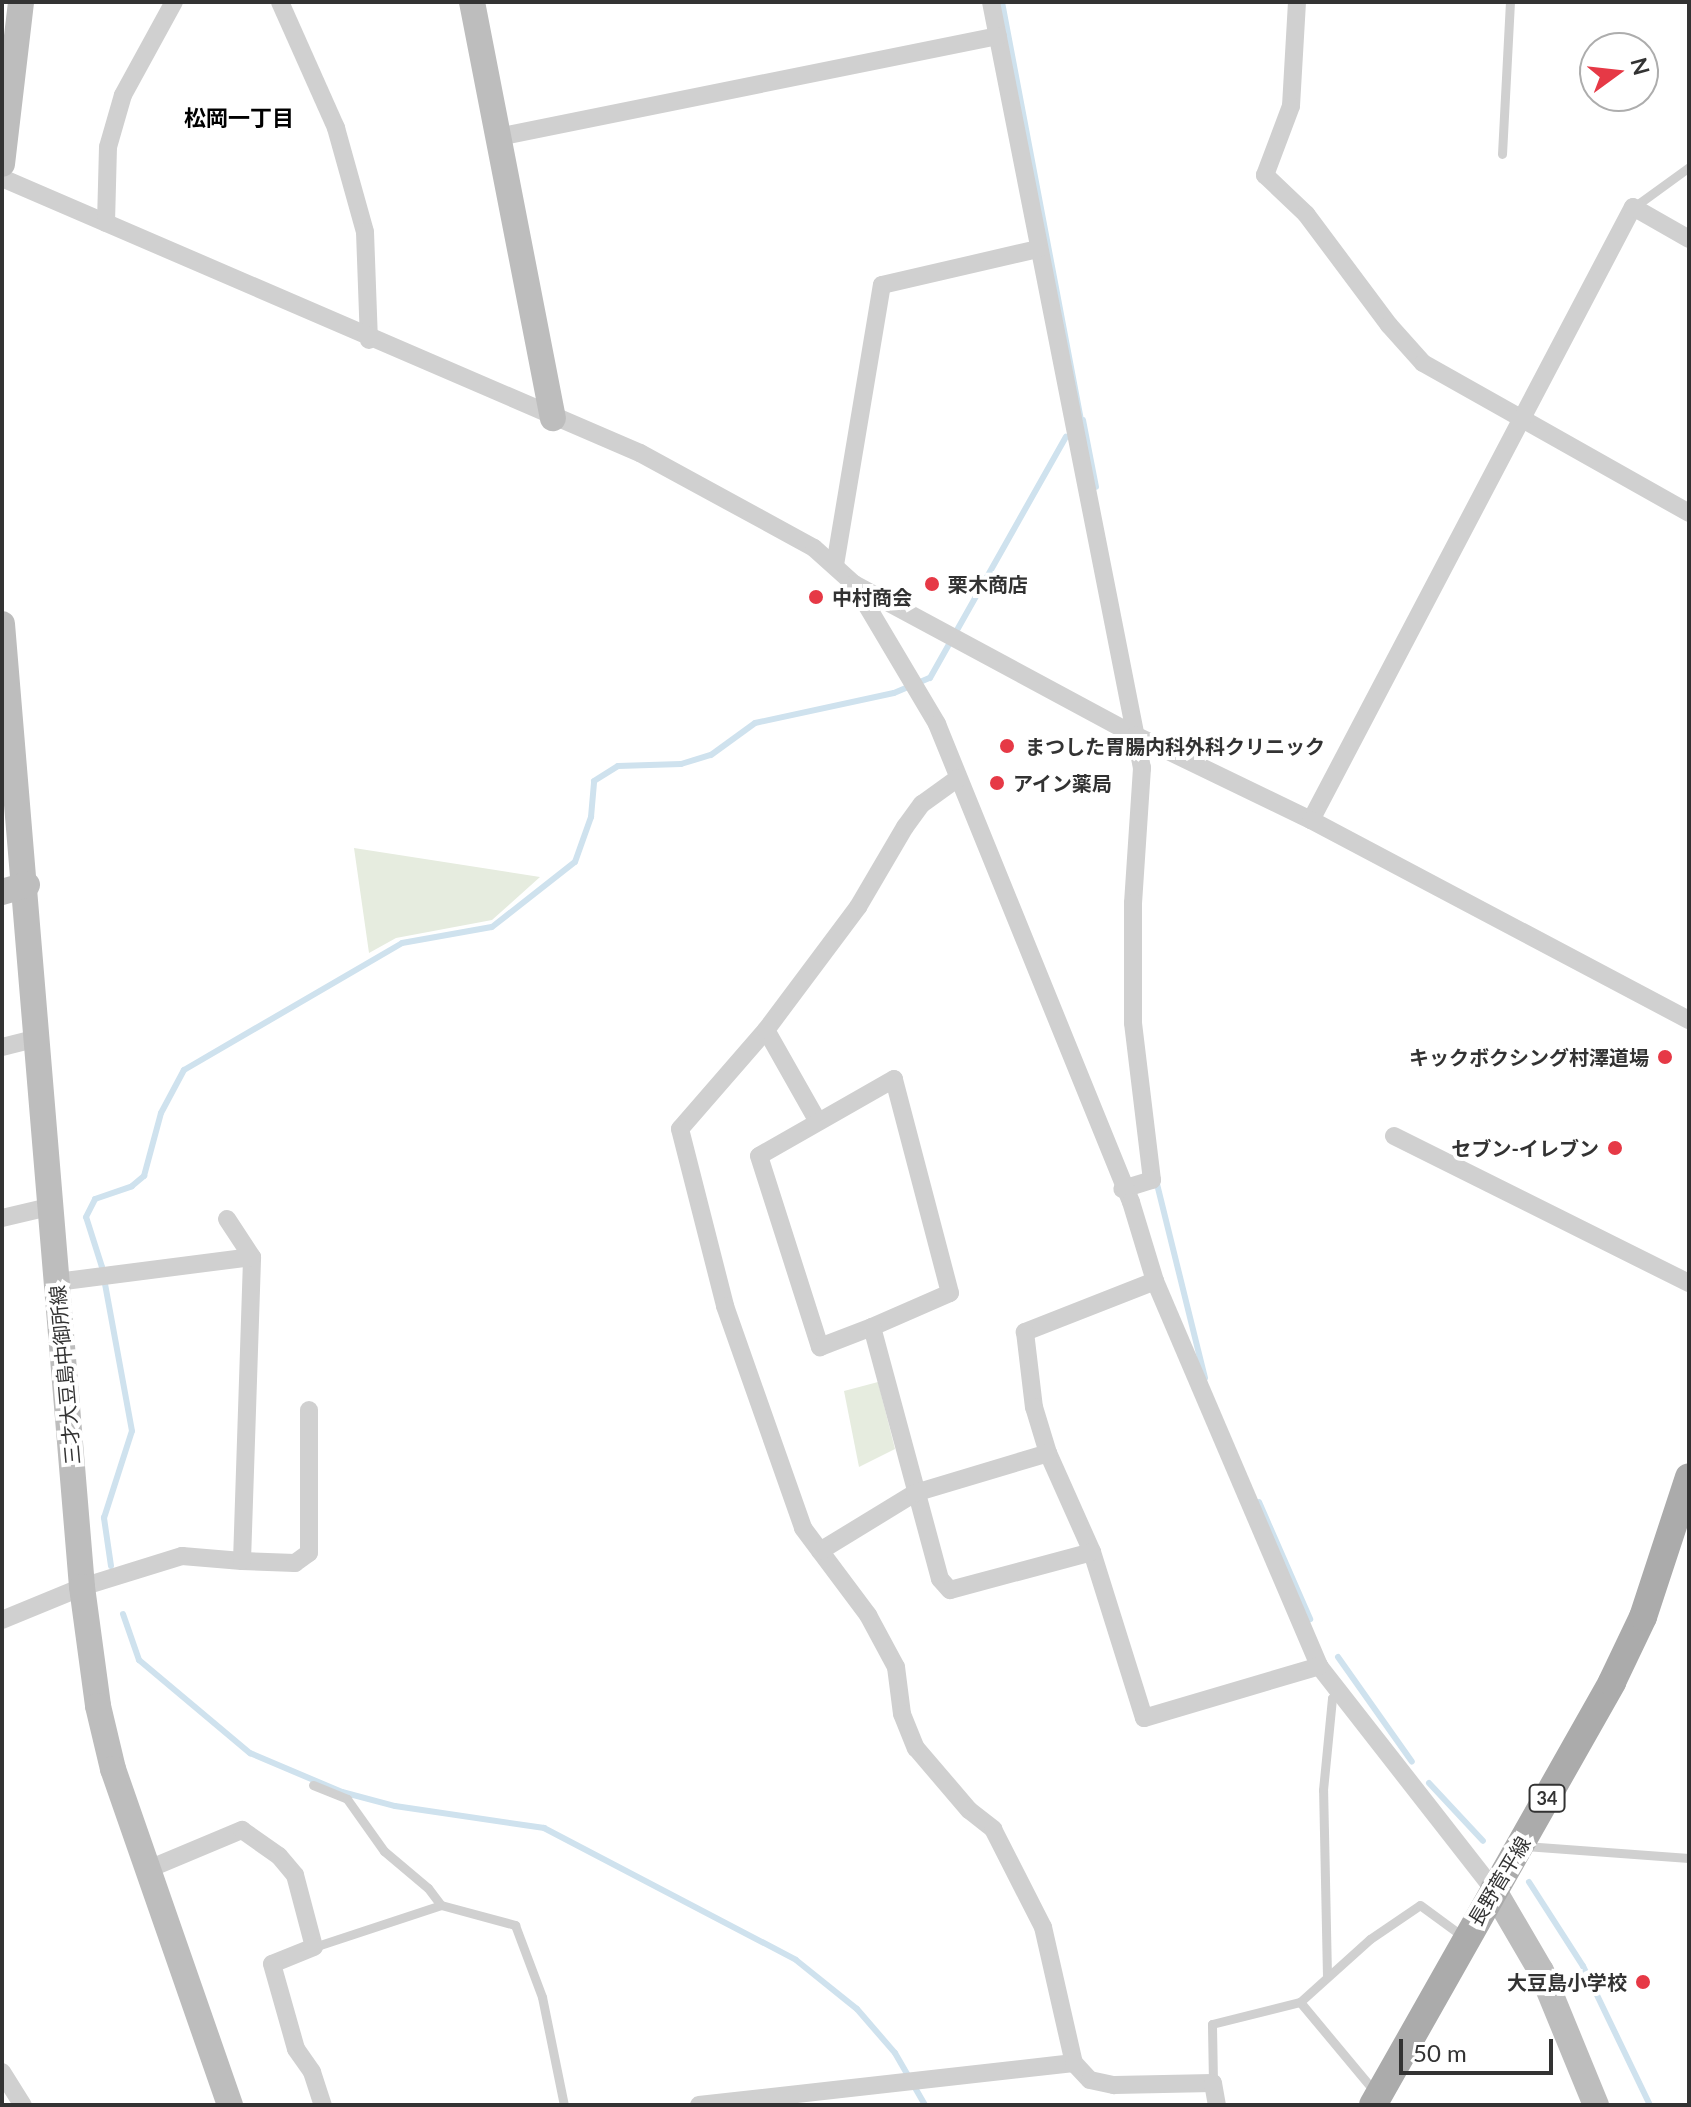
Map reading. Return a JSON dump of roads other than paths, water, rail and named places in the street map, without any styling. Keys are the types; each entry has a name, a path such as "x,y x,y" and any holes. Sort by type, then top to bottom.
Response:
{"main road":[{"path":"2,164 21,2"},
{"path":"472,2 553,418"},
{"name":"三才大豆島中御所線","path":"2,624 14,888 37,1038 82,1587 101,1719 113,1769 151,1868 230,2105"},
{"name":"長野菅平線","path":"1380,2102 1465,1938 1520,1846 1643,1617 1689,1477"},
{"path":"1493,1889 1541,1971 1596,2105"}],"street":[{"path":"106,223 108,147 123,95 174,2"},
{"path":"280,2 336,128 365,232 369,340"},
{"path":"991,2 1142,768 1133,903 1133,1023 1152,1180 1122,1189"},
{"path":"1297,2 1291,106 1265,175 1306,214 1389,325 1423,363 1689,513"},
{"path":"498,137 998,36"},
{"path":"2,178 369,340 640,453 835,565 854,584 916,683 958,778 1122,1189 1155,1281 1244,1499 1319,1666 1493,1889"},
{"path":"1311,820 1633,207 1689,239"},
{"path":"835,565 882,285 1038,249"},
{"path":"854,584 952,632 1135,735 1311,820 1689,1020"},
{"path":"958,778 914,815 842,931 766,1030 680,1129 730,1321 792,1503 820,1551 868,1615 896,1667 902,1714 916,1748 960,1801 993,1829 1043,1927 1074,2063 1090,2080 1114,2085 1213,2083 1217,2105"},
{"path":"766,1030 817,1120"},
{"path":"2,1047 37,1038"},
{"path":"894,1079 950,1293 872,1327 820,1347 759,1156 817,1120 894,1079"},
{"path":"1394,1136 1689,1283"},
{"path":"2,1218 49,1207"},
{"path":"227,1219 252,1257 242,1561"},
{"path":"57,1282 252,1257"},
{"path":"1155,1281 1025,1332 1034,1407 1048,1453 1092,1552 1144,1718 1319,1666"},
{"path":"872,1327 940,1579 950,1590 1092,1552"},
{"path":"2,1620 82,1587 182,1556 295,1563 309,1553 309,1410"},
{"path":"820,1551 915,1493 1048,1453"},
{"path":"151,1868 242,1830 279,1856 295,1875 314,1947 272,1964 296,2049 312,2072 323,2105"},
{"path":"699,2105 764,2101 1074,2063"},
{"path":"2,2072 23,2105"}],"lane":[{"path":"1502,154 1510,2"},
{"path":"1633,207 1689,167"},
{"path":"1327,1976 1323,1790 1332,1698 1338,1693"},
{"path":"313,1785 347,1799 384,1851 441,1905 515,1925 542,1997 564,2105"},
{"path":"1520,1846 1689,1858"},
{"path":"314,1947 441,1905"},
{"path":"1213,2083 1212,2024 1300,2002 1327,1976 1420,1905 1465,1938"},
{"path":"1300,2002 1380,2102"}],"waterway":[{"path":"1002,2 1081,422"},
{"path":"1083,420 1096,487"},
{"path":"111,1566 104,1518 132,1431 102,1267 86,1217 95,1199 132,1186 144,1176 161,1113 184,1070 402,943 492,927 575,862 591,817 594,781 618,766 681,764 711,755 755,723 894,693 930,678 1066,437"},
{"path":"1156,1180 1205,1378"},
{"path":"1259,1502 1310,1619"},
{"path":"123,1614 139,1660 250,1753 342,1792 395,1806 544,1828 796,1960 857,2009 895,2053 925,2105"},
{"path":"1338,1657 1412,1762"},
{"path":"1429,1783 1483,1841"},
{"path":"1529,1882 1583,1966 1650,2105"}],"place":[{"name":"栗木商店","path":"932,584"},
{"name":"中村商会","path":"816,597"},
{"name":"まつした胃腸内科外科クリニック","path":"1007,746"},
{"name":"アイン薬局","path":"997,783"},
{"name":"キックボクシング村澤道場","path":"1665,1057"},
{"name":"セブン-イレブン","path":"1615,1148"},
{"name":"大豆島小学校","path":"1643,1982"}],"district":[{"name":"松岡一丁目","path":"239,118"}]}
